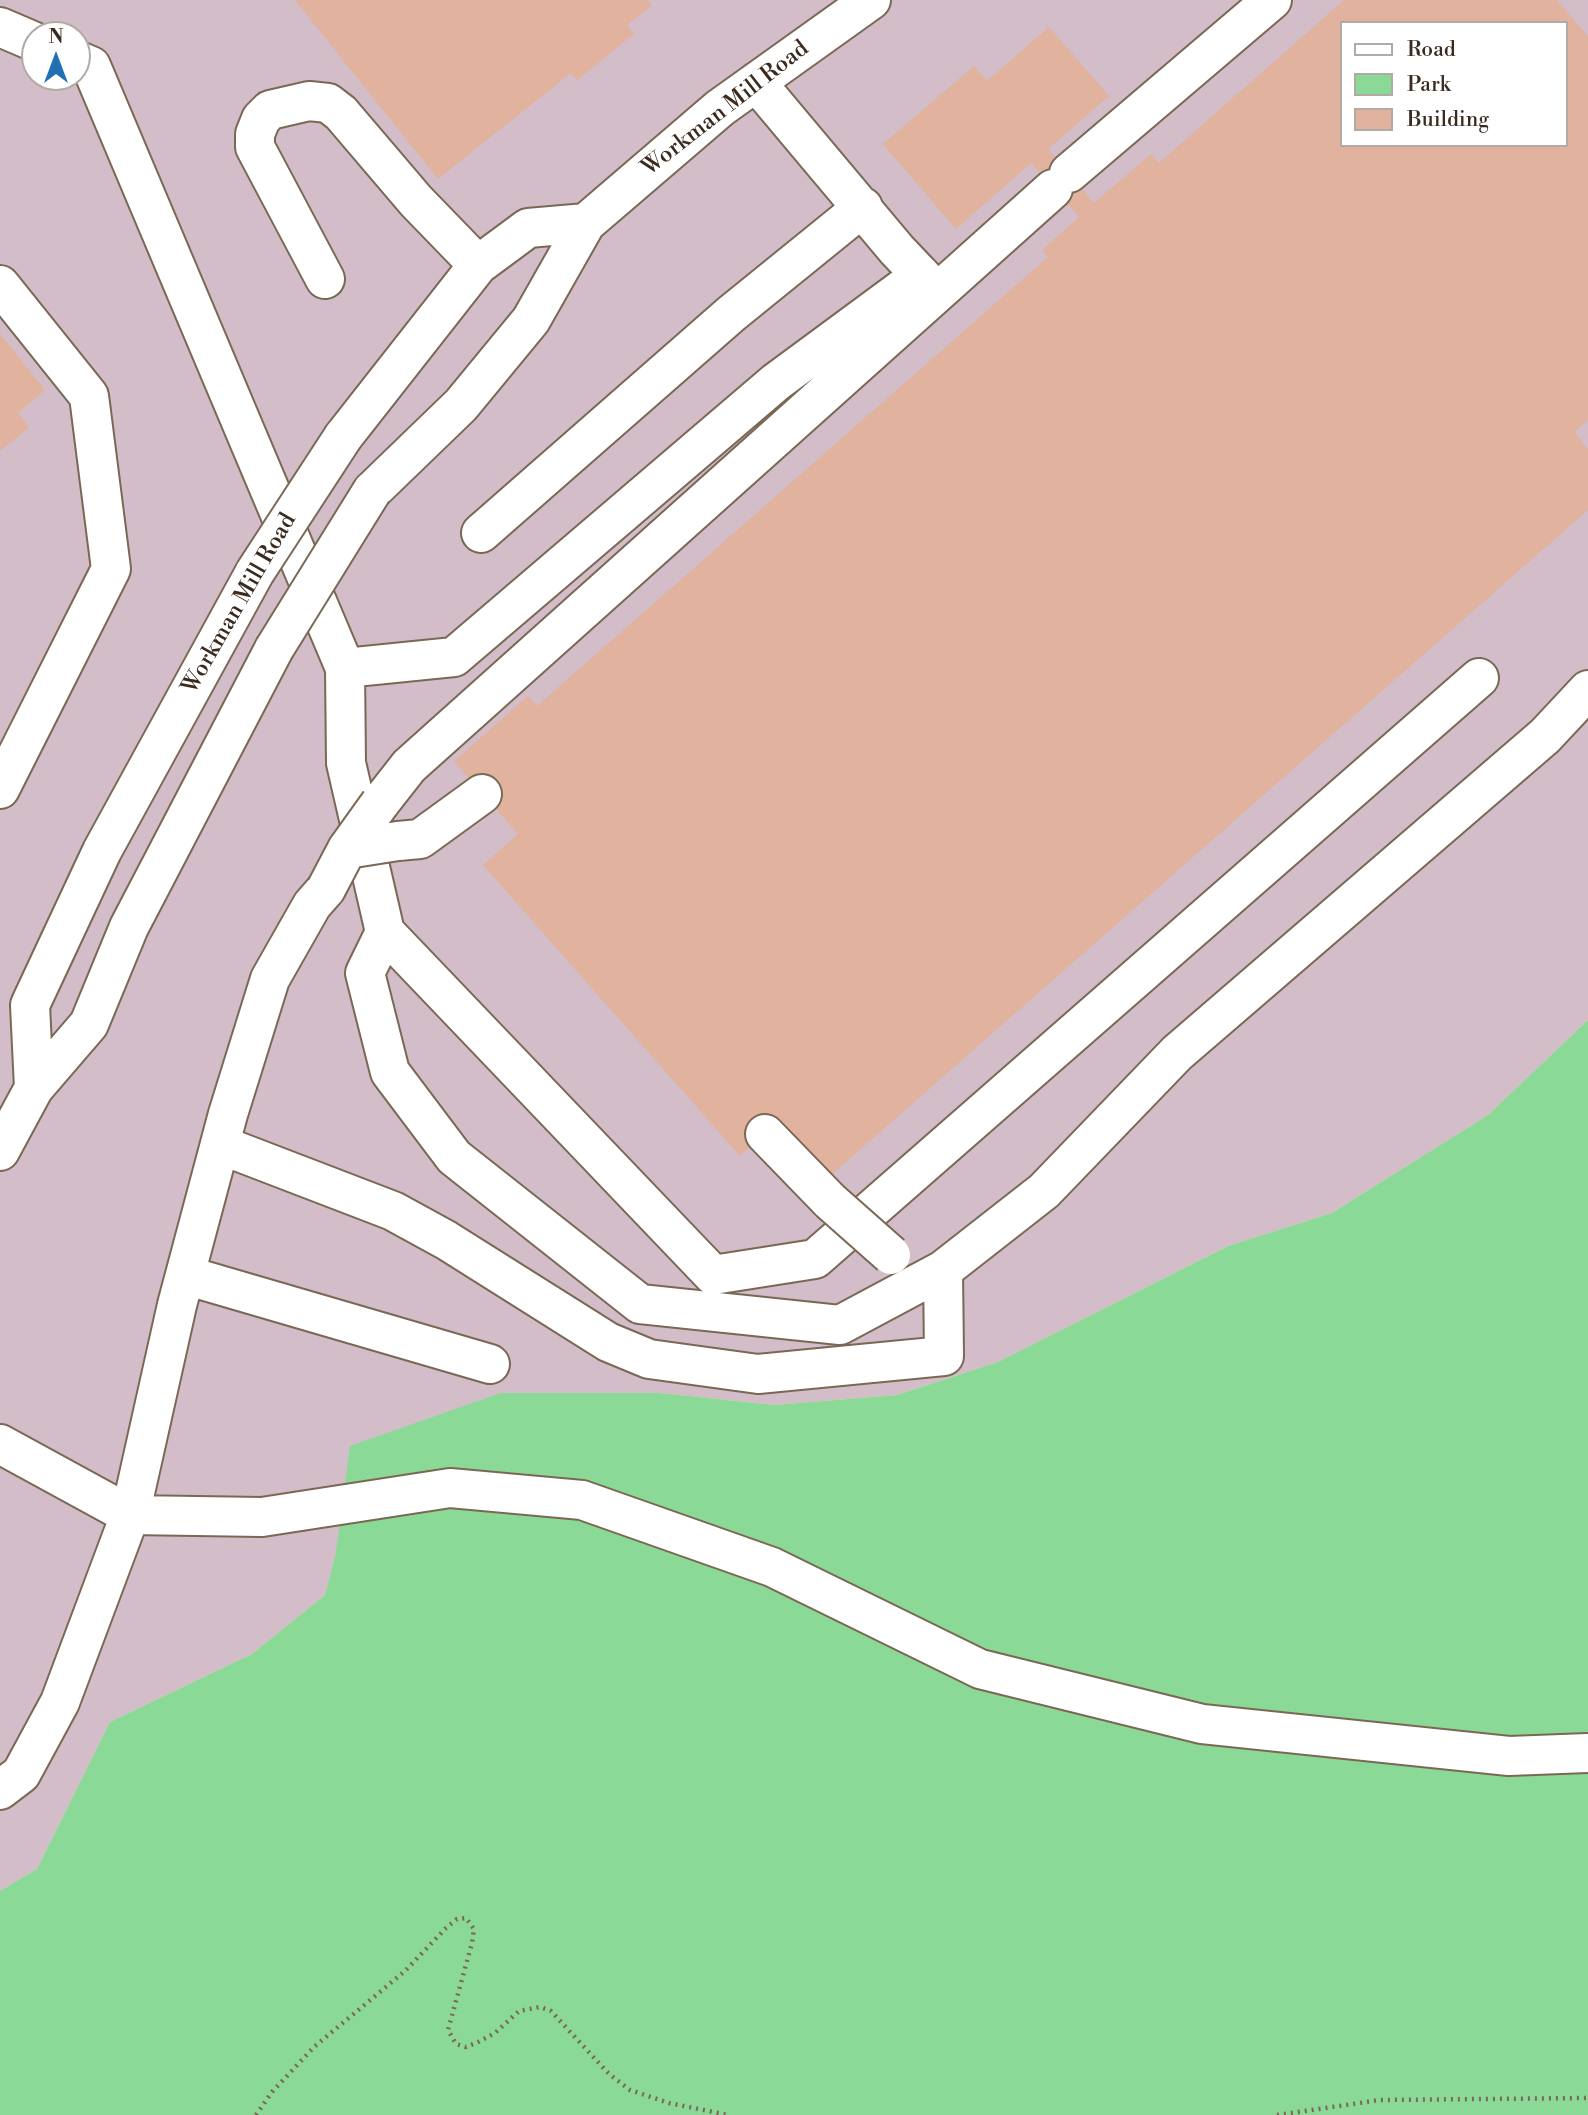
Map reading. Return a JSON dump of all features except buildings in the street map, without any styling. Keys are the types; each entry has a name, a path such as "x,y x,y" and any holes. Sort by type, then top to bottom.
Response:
{"street":[{"name":"Workman Mill Road","path":"0,1151 34,1088 89,1024 129,927 274,649 372,491 461,405 531,320 586,223 720,108 756,82 828,11 871,0"},
{"path":"345,668 454,657 776,382 929,283 1061,181 1272,0"},
{"path":"0,27 21,36"},
{"path":"91,66 345,668 346,763 385,932 713,1275 815,1259 1479,678"},
{"path":"756,82 929,283"},
{"path":"325,279 254,147 255,134 261,119 270,110 309,101 328,103 341,113 416,201 478,265"},
{"path":"481,533 731,314 863,207"},
{"name":"Workman Mill Road","path":"34,1088 30,1005 102,851 255,572 343,437 478,265 528,228 586,223"},
{"path":"0,1790 21,1774 60,1702 131,1514 185,1275 220,1145 270,979 312,905 326,889 347,849 409,766 929,283"},
{"path":"0,285 89,396 111,569 0,789"},
{"path":"385,932 365,974 390,1072 454,1157 640,1304 840,1325 938,1273 1044,1191 1177,1053 1545,736 1588,690"},
{"path":"347,849 420,838 482,794"},
{"path":"765,1134 830,1201 891,1255 938,1273"},
{"path":"220,1145 393,1211 446,1240 608,1342 649,1359 758,1374 944,1356 938,1273"},
{"path":"185,1275 490,1364"},
{"path":"0,1444 131,1514 262,1517 450,1488 582,1500 772,1567 980,1669 1202,1724 1509,1756 1588,1753"}],"path":[{"path":"256,2115 272,2092 329,2033 405,1971 451,1923 466,1918 472,1923 472,1943 448,2030 456,2044 466,2047 478,2042 495,2033 519,2011 540,2007 551,2011 609,2074 630,2090 648,2098 728,2115"},
{"path":"1277,2115 1380,2100 1588,2098"}],"shaded area":[{"path":"0,0 1588,0 1588,1020 1488,1115 1332,1213 1228,1246 998,1362 897,1395 775,1405 659,1393 336,1552 325,1595 252,1654 110,1722 37,1869 0,1891"}],"green space":[{"path":"1588,1020 1588,2115 0,2115 0,1891 37,1869 110,1722 252,1654 325,1595 336,1552 350,1446 501,1393 659,1393 775,1405 897,1395 998,1362 1228,1246 1332,1213 1488,1115"}]}
